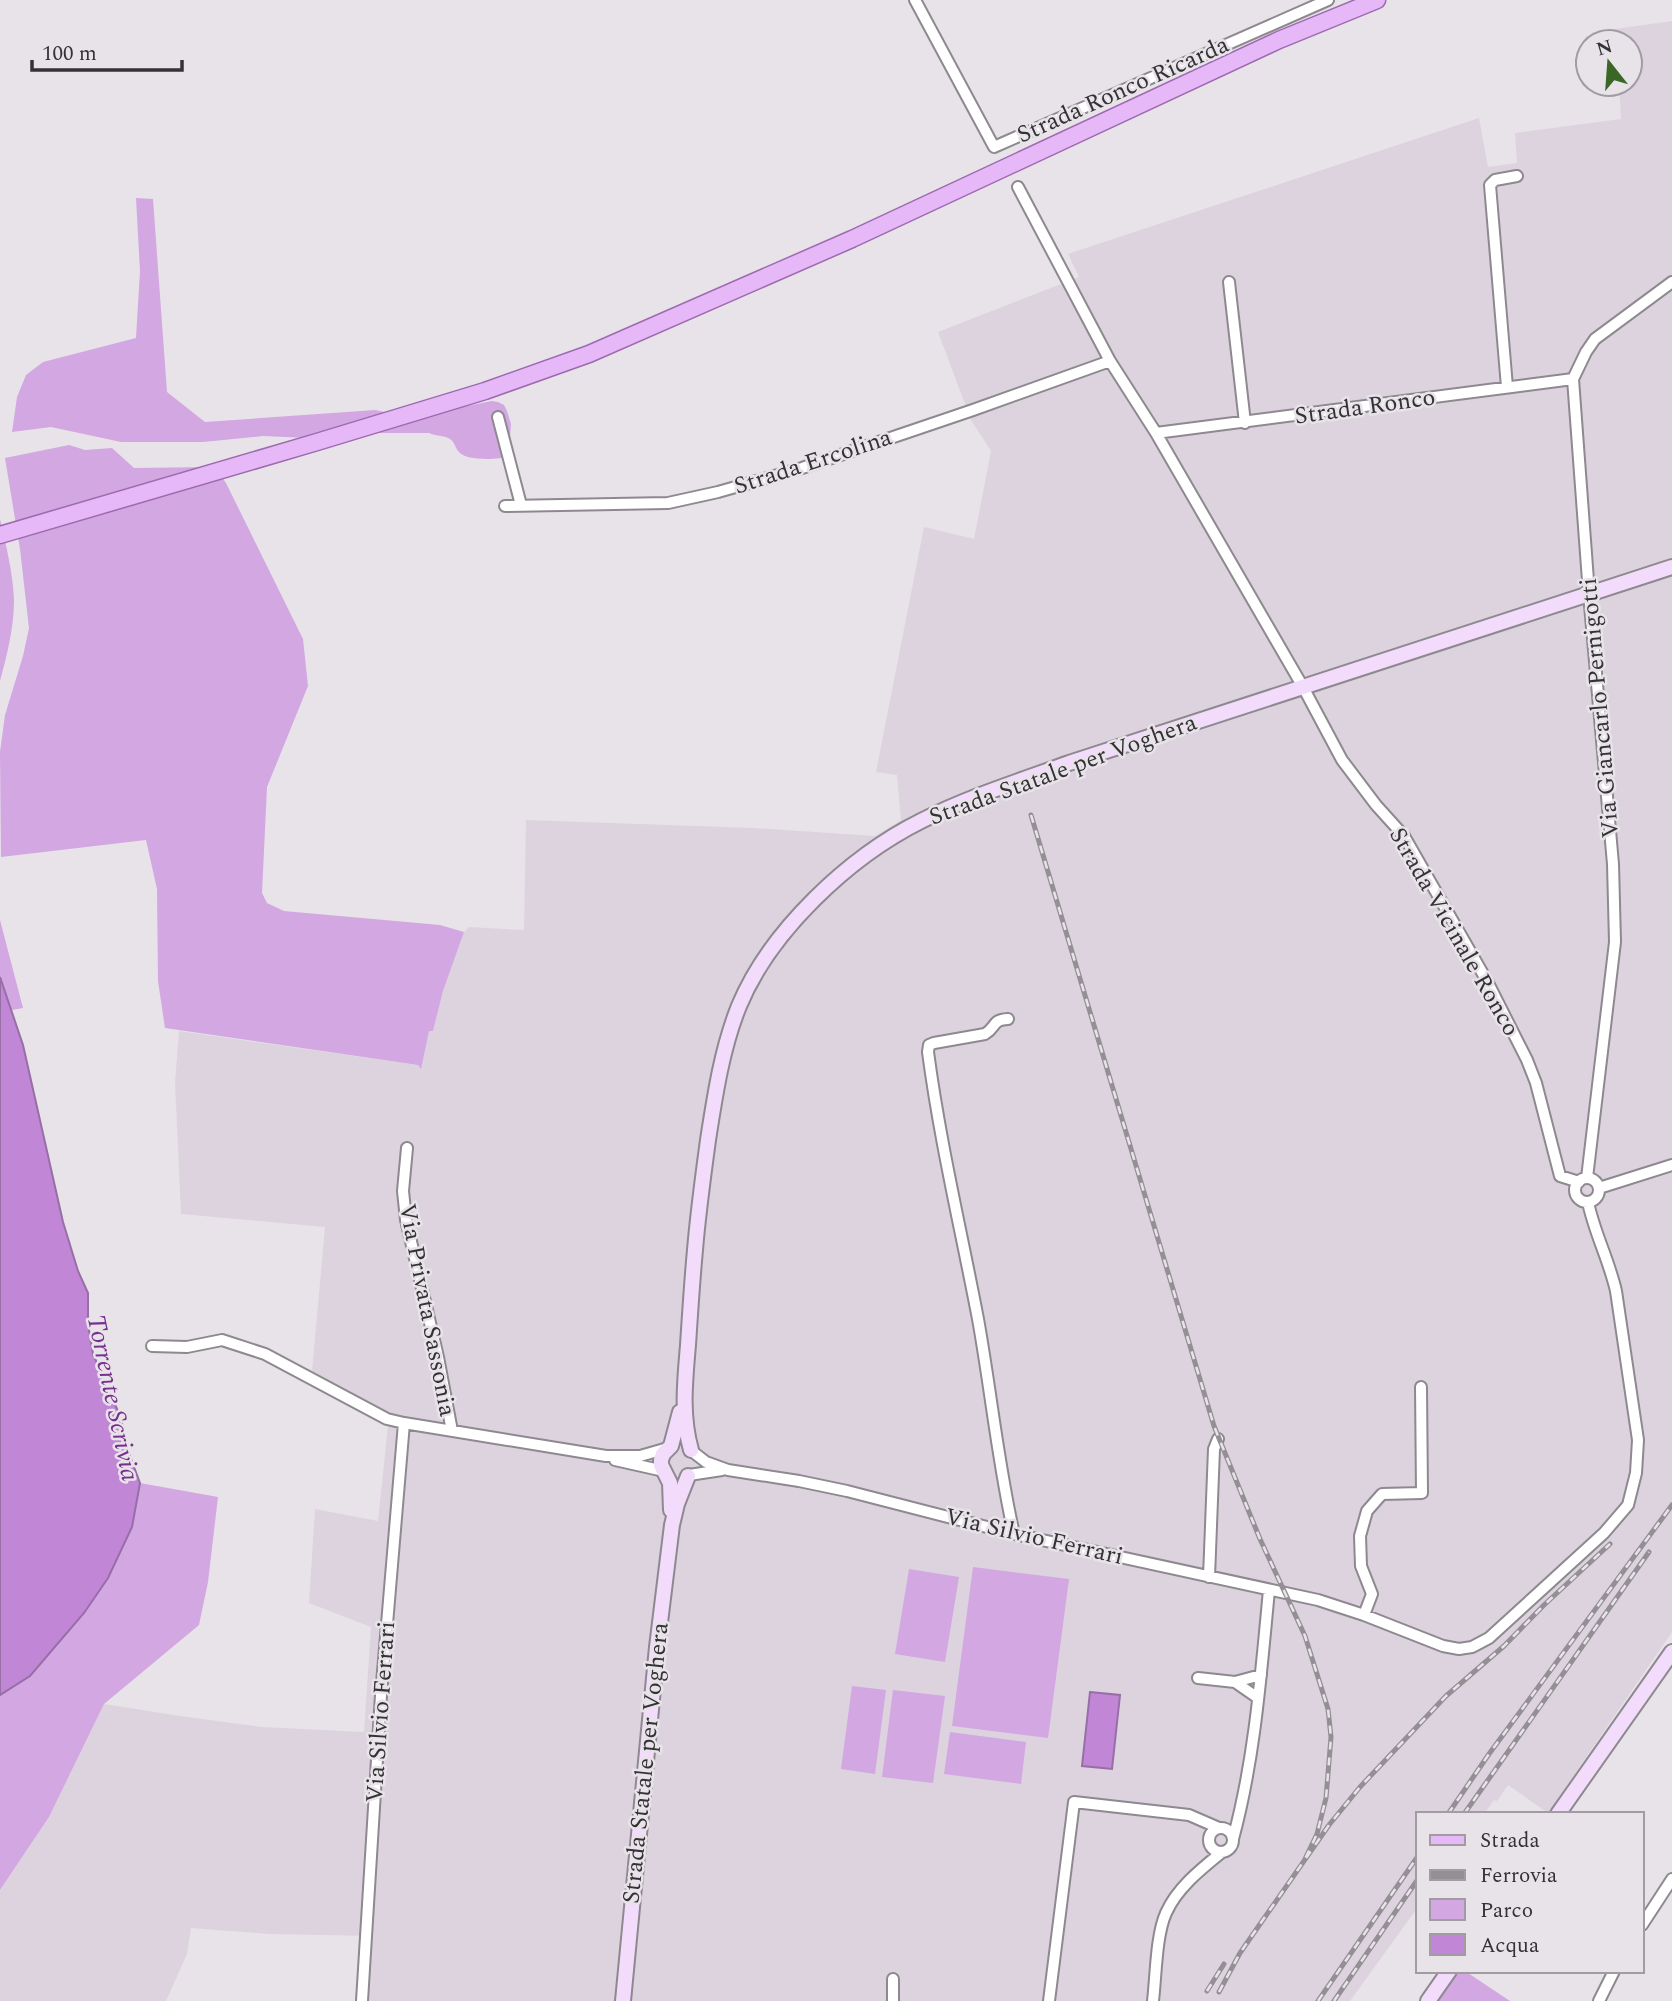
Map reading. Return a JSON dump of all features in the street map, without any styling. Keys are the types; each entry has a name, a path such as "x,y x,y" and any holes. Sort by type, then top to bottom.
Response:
{"main road":[{"path":"0,535 485,391 589,354 852,239 1279,40 1377,0"},
{"name":"Strada Statale per Voghera","path":"622,2001 657,1647 672,1525 677,1504 695,1465 687,1435 684,1395 698,1209 714,1100 723,1059 739,1006 765,958 833,882 863,856 947,808 1069,763 1672,568"},
{"name":"Strada Statale per Voghera","path":"672,1525 671,1490 661,1460 670,1447 684,1395"},
{"path":"670,1447 682,1445 692,1451"},
{"path":"666,1473 679,1479 689,1475"},
{"path":"1559,1812 1671,1654"},
{"path":"1428,2001 1448,1973"}],"street":[{"name":"Strada Ronco Ricarda","path":"915,0 994,147 1328,0"},
{"path":"1507,387 1490,186 1495,180 1517,176"},
{"path":"1018,187 1110,361 1156,433"},
{"path":"1229,282 1245,423"},
{"path":"1573,379 1595,339 1672,282"},
{"name":"Strada Ercolina","path":"505,506 668,503 719,492 829,459 1110,361"},
{"name":"Strada Ronco","path":"1156,433 1573,379"},
{"name":"Via Giancarlo Pernigotti","path":"1573,379 1613,864 1615,942 1583,1180"},
{"path":"498,417 521,505"},
{"name":"Strada Vicinale Ronco","path":"1156,433 1303,687 1342,760 1376,805 1404,836 1487,981 1536,1083 1560,1176 1583,1180"},
{"path":"1008,1019 999,1019 991,1031 985,1034 929,1045 928,1052 936,1111 978,1321 1014,1534"},
{"name":"Via Privata Sassonia","path":"407,1148 403,1191 406,1220 452,1431"},
{"path":"1599,1188 1672,1165"},
{"path":"1583,1180 1596,1182 1599,1188 1597,1197 1588,1202 1583,1201 1576,1193 1576,1188 1583,1180"},
{"name":"Via Silvio Ferrari","path":"692,1451 706,1462 728,1470 799,1481 1014,1534 1318,1600 1443,1646 1459,1649 1472,1647 1489,1638 1604,1533 1628,1505 1636,1473 1637,1440 1611,1270 1588,1202"},
{"path":"152,1346 187,1346 222,1340 265,1354 387,1419 404,1423 606,1456 640,1456 670,1447"},
{"path":"1364,1615 1372,1594 1361,1566 1360,1536 1367,1511 1382,1494 1422,1493 1421,1387"},
{"name":"Via Silvio Ferrari","path":"362,2001 381,1695 404,1423"},
{"path":"1209,1577 1214,1448 1218,1439"},
{"path":"606,1456 666,1473"},
{"name":"Via Silvio Ferrari","path":"689,1475 728,1470"},
{"path":"1214,1846 1231,1846 1241,1808 1261,1675 1269,1590"},
{"path":"1198,1678 1235,1682 1261,1675"},
{"path":"1235,1682 1258,1698"},
{"path":"1049,2001 1074,1802 1189,1815 1230,1832 1233,1839"},
{"path":"1153,2001 1163,1920 1171,1903 1198,1871 1214,1846 1212,1832 1221,1828 1241,1808"},
{"path":"1189,1815 1214,1846"},
{"path":"1644,1923 1666,1898 1672,1879"},
{"path":"1599,2001 1613,1973"},
{"path":"893,1979 893,2001"}],"shaded area":[{"path":"1672,21 1672,1632 1549,1812 1508,1785 1485,1812 1416,1812 1416,1910 1350,2001 369,2001 373,1936 270,1934 191,1928 187,1954 166,2001 0,2001 0,1890 49,1817 104,1704 262,1727 364,1732 371,1627 309,1603 315,1509 378,1521 388,1425 311,1383 325,1227 181,1214 175,1082 179,1031 418,1065 420,1068 429,1030 433,1031 443,991 464,932 469,927 524,930 526,820 753,828 875,836 901,820 897,775 876,772 924,527 974,539 991,451 971,420 938,332 1079,277 1068,254 1479,118 1488,167 1517,163 1515,133 1621,119 1620,98 1644,98 1644,28 1622,28"}],"green space":[{"path":"136,198 153,199 167,392 205,422 462,407 492,401 504,405 507,411 511,424 513,456 493,459 469,457 459,452 450,439 429,433 357,433 307,438 263,436 203,442 121,442 51,427 12,432 17,397 26,375 43,362 136,338 140,271"},
{"path":"69,445 85,450 112,448 134,468 210,467 217,470 226,483 303,639 308,686 267,787 262,893 267,903 284,911 440,925 464,932 443,991 433,1031 429,1031 421,1069 418,1065 165,1028 158,981 157,889 146,840 1,857 0,752 5,715 29,628 20,549 5,458"},
{"path":"0,519 11,569 14,610 0,681"},
{"path":"0,920 23,1008 12,1010 0,977"},
{"path":"140,1483 218,1497 208,1582 199,1625 104,1704 49,1817 0,1890 0,1695 30,1676 84,1613 108,1578 132,1527"},
{"path":"973,1567 1069,1579 1048,1738 952,1726"},
{"path":"909,1569 959,1577 945,1662 895,1654"},
{"path":"852,1686 886,1690 875,1774 841,1769"},
{"path":"893,1690 945,1696 933,1783 882,1777"},
{"path":"950,1732 1026,1742 1021,1784 944,1774"},
{"path":"1455,1973 1468,1973 1510,2001 1437,2001"}],"water":[{"path":"0,977 23,1045 63,1222 78,1271 88,1293 88,1324 93,1354 118,1411 127,1448 140,1483 132,1527 108,1578 84,1613 30,1676 0,1695"},
{"path":"1090,1692 1120,1695 1112,1769 1082,1766"}],"railway":[{"path":"1031,815 1214,1426 1260,1539 1305,1636 1328,1709 1331,1737 1326,1798 1317,1834 1305,1859"},
{"path":"1449,1812 1672,1505"},
{"path":"1219,1992 1240,1953 1329,1825 1360,1787 1446,1696 1504,1646 1610,1544"},
{"path":"1465,1812 1649,1552"},
{"path":"1318,2001 1416,1859"},
{"path":"1334,2001 1416,1882"},
{"path":"1207,1991 1224,1964"}],"water label":[{"name":"Torrente Scrivia","path":"113,1398"}]}
